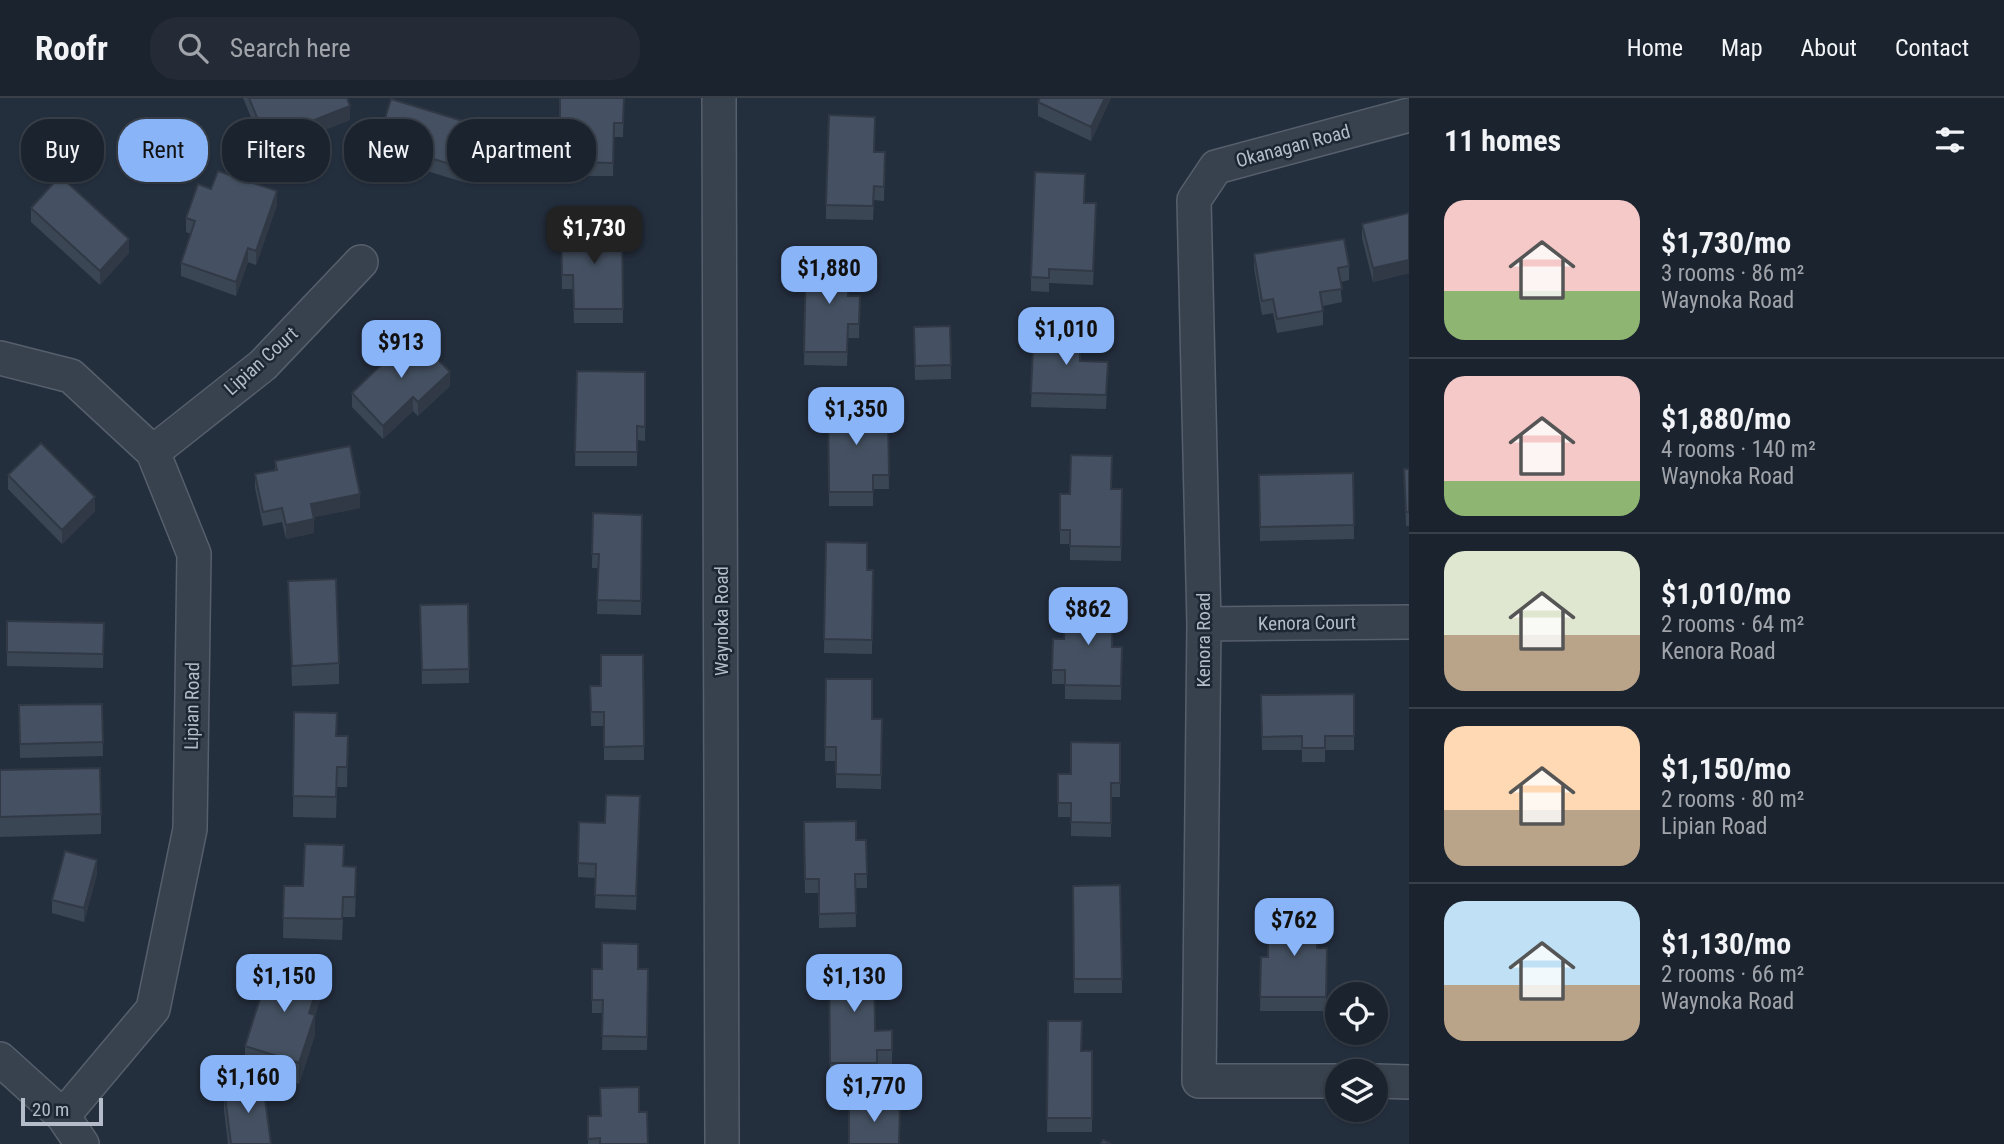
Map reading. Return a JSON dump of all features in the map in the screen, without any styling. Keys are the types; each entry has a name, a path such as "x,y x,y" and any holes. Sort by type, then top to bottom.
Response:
{"street":[{"name":"Waynoka Road","path":"719,98 722,1144"},
{"name":"Okanagan Road","path":"1194,200 1216,167 1409,115"},
{"name":"Kenora Road","path":"1194,200 1204,624 1199,1081 1325,1081"},
{"name":"Lipian Court","path":"153,452 263,365 361,262"},
{"name":"Lipian Road","path":"0,358 71,376 153,452 194,554 190,830 153,1009 63,1116"},
{"name":"Kenora Court","path":"1204,624 1409,622"},
{"path":"0,1059 63,1116 82,1144"},
{"path":"1388,1082 1409,1082"}],"building":[{"path":"249,98 347,98 350,106 317,119 258,119"},
{"path":"560,98 624,98 623,123 614,123 613,163 596,163 596,119 560,119"},
{"path":"1040,98 1105,98 1091,127 1038,102"},
{"path":"391,99 456,119 447,119 447,163 433,159 433,119 385,119"},
{"path":"829,115 875,117 874,152 885,152 884,187 874,186 873,206 826,205"},
{"path":"218,171 222,172 222,182 250,182 277,191 256,251 248,248 236,282 181,263 195,221 186,218 198,184 211,189"},
{"path":"1035,172 1085,174 1084,203 1096,203 1093,271 1049,269 1049,278 1031,277"},
{"path":"55,182 67,182 129,239 100,271 31,208"},
{"path":"1409,213 1409,260 1373,268 1362,224"},
{"path":"622,227 623,309 574,309 573,275 562,275 561,228"},
{"path":"1344,239 1349,266 1338,268 1342,289 1320,292 1323,311 1277,319 1273,299 1262,301 1254,254"},
{"path":"806,260 849,260 848,296 860,296 859,324 848,324 847,352 804,352"},
{"path":"950,326 951,365 915,366 914,327"},
{"path":"1049,329 1080,330 1080,361 1108,362 1106,395 1031,393 1033,346 1048,347"},
{"path":"413,334 450,372 418,402 413,397 383,426 352,393"},
{"path":"577,371 645,372 645,427 637,426 637,452 575,452"},
{"path":"828,402 872,402 872,415 888,415 889,475 873,475 873,492 829,492"},
{"path":"41,443 95,497 62,530 8,475"},
{"path":"350,446 360,494 311,504 314,519 286,525 282,508 263,512 255,474 277,470 275,461"},
{"path":"1071,455 1112,456 1111,489 1122,489 1121,547 1070,546 1070,530 1060,530 1060,494 1070,494"},
{"path":"1404,469 1409,469 1409,512 1406,512"},
{"path":"1353,473 1354,525 1260,527 1259,475"},
{"path":"593,513 642,515 641,601 597,600 599,554 592,554"},
{"path":"826,542 867,543 867,570 873,570 872,640 824,639"},
{"path":"336,579 339,663 292,666 288,581"},
{"path":"1065,603 1113,604 1112,647 1122,647 1121,686 1065,685 1065,670 1052,670 1053,639 1064,639"},
{"path":"468,604 469,669 422,670 420,605"},
{"path":"7,621 104,623 103,654 7,652"},
{"path":"601,655 643,655 644,746 604,747 604,712 591,712 590,686 601,686"},
{"path":"826,679 872,679 872,719 882,719 881,775 836,774 836,747 825,747"},
{"path":"1354,694 1354,736 1325,736 1325,748 1302,748 1302,736 1262,737 1261,695"},
{"path":"102,704 103,742 20,744 19,705"},
{"path":"294,712 337,713 336,736 348,736 347,767 337,767 336,797 293,796"},
{"path":"1071,742 1120,743 1120,783 1111,783 1111,823 1071,822 1071,803 1058,803 1058,774 1071,774"},
{"path":"100,768 101,814 0,817 0,770"},
{"path":"606,795 640,796 636,896 595,895 596,864 578,863 579,822 605,823"},
{"path":"856,821 856,840 866,840 867,874 855,874 856,913 819,914 819,879 805,879 804,822"},
{"path":"305,844 344,845 343,866 356,867 355,897 343,897 342,919 283,918 284,886 303,886"},
{"path":"65,851 97,860 84,908 52,900"},
{"path":"1120,885 1122,979 1074,979 1073,886"},
{"path":"1268,913 1317,914 1317,948 1327,948 1325,997 1260,997 1261,957 1268,957"},
{"path":"602,943 638,944 638,969 648,969 647,1037 602,1036 603,1000 592,1000 592,969 602,969"},
{"path":"829,961 874,961 875,1031 892,1030 892,1050 877,1050 877,1063 830,1063"},
{"path":"271,964 320,980 309,1013 315,1015 299,1063 245,1046"},
{"path":"1048,1021 1082,1021 1081,1051 1092,1051 1092,1118 1047,1118"},
{"path":"263,1084 271,1144 231,1144 224,1089"},
{"path":"639,1087 639,1112 647,1112 648,1144 600,1144 600,1138 588,1139 588,1116 601,1116 600,1088"},
{"path":"849,1104 900,1105 899,1144 849,1144"}]}
